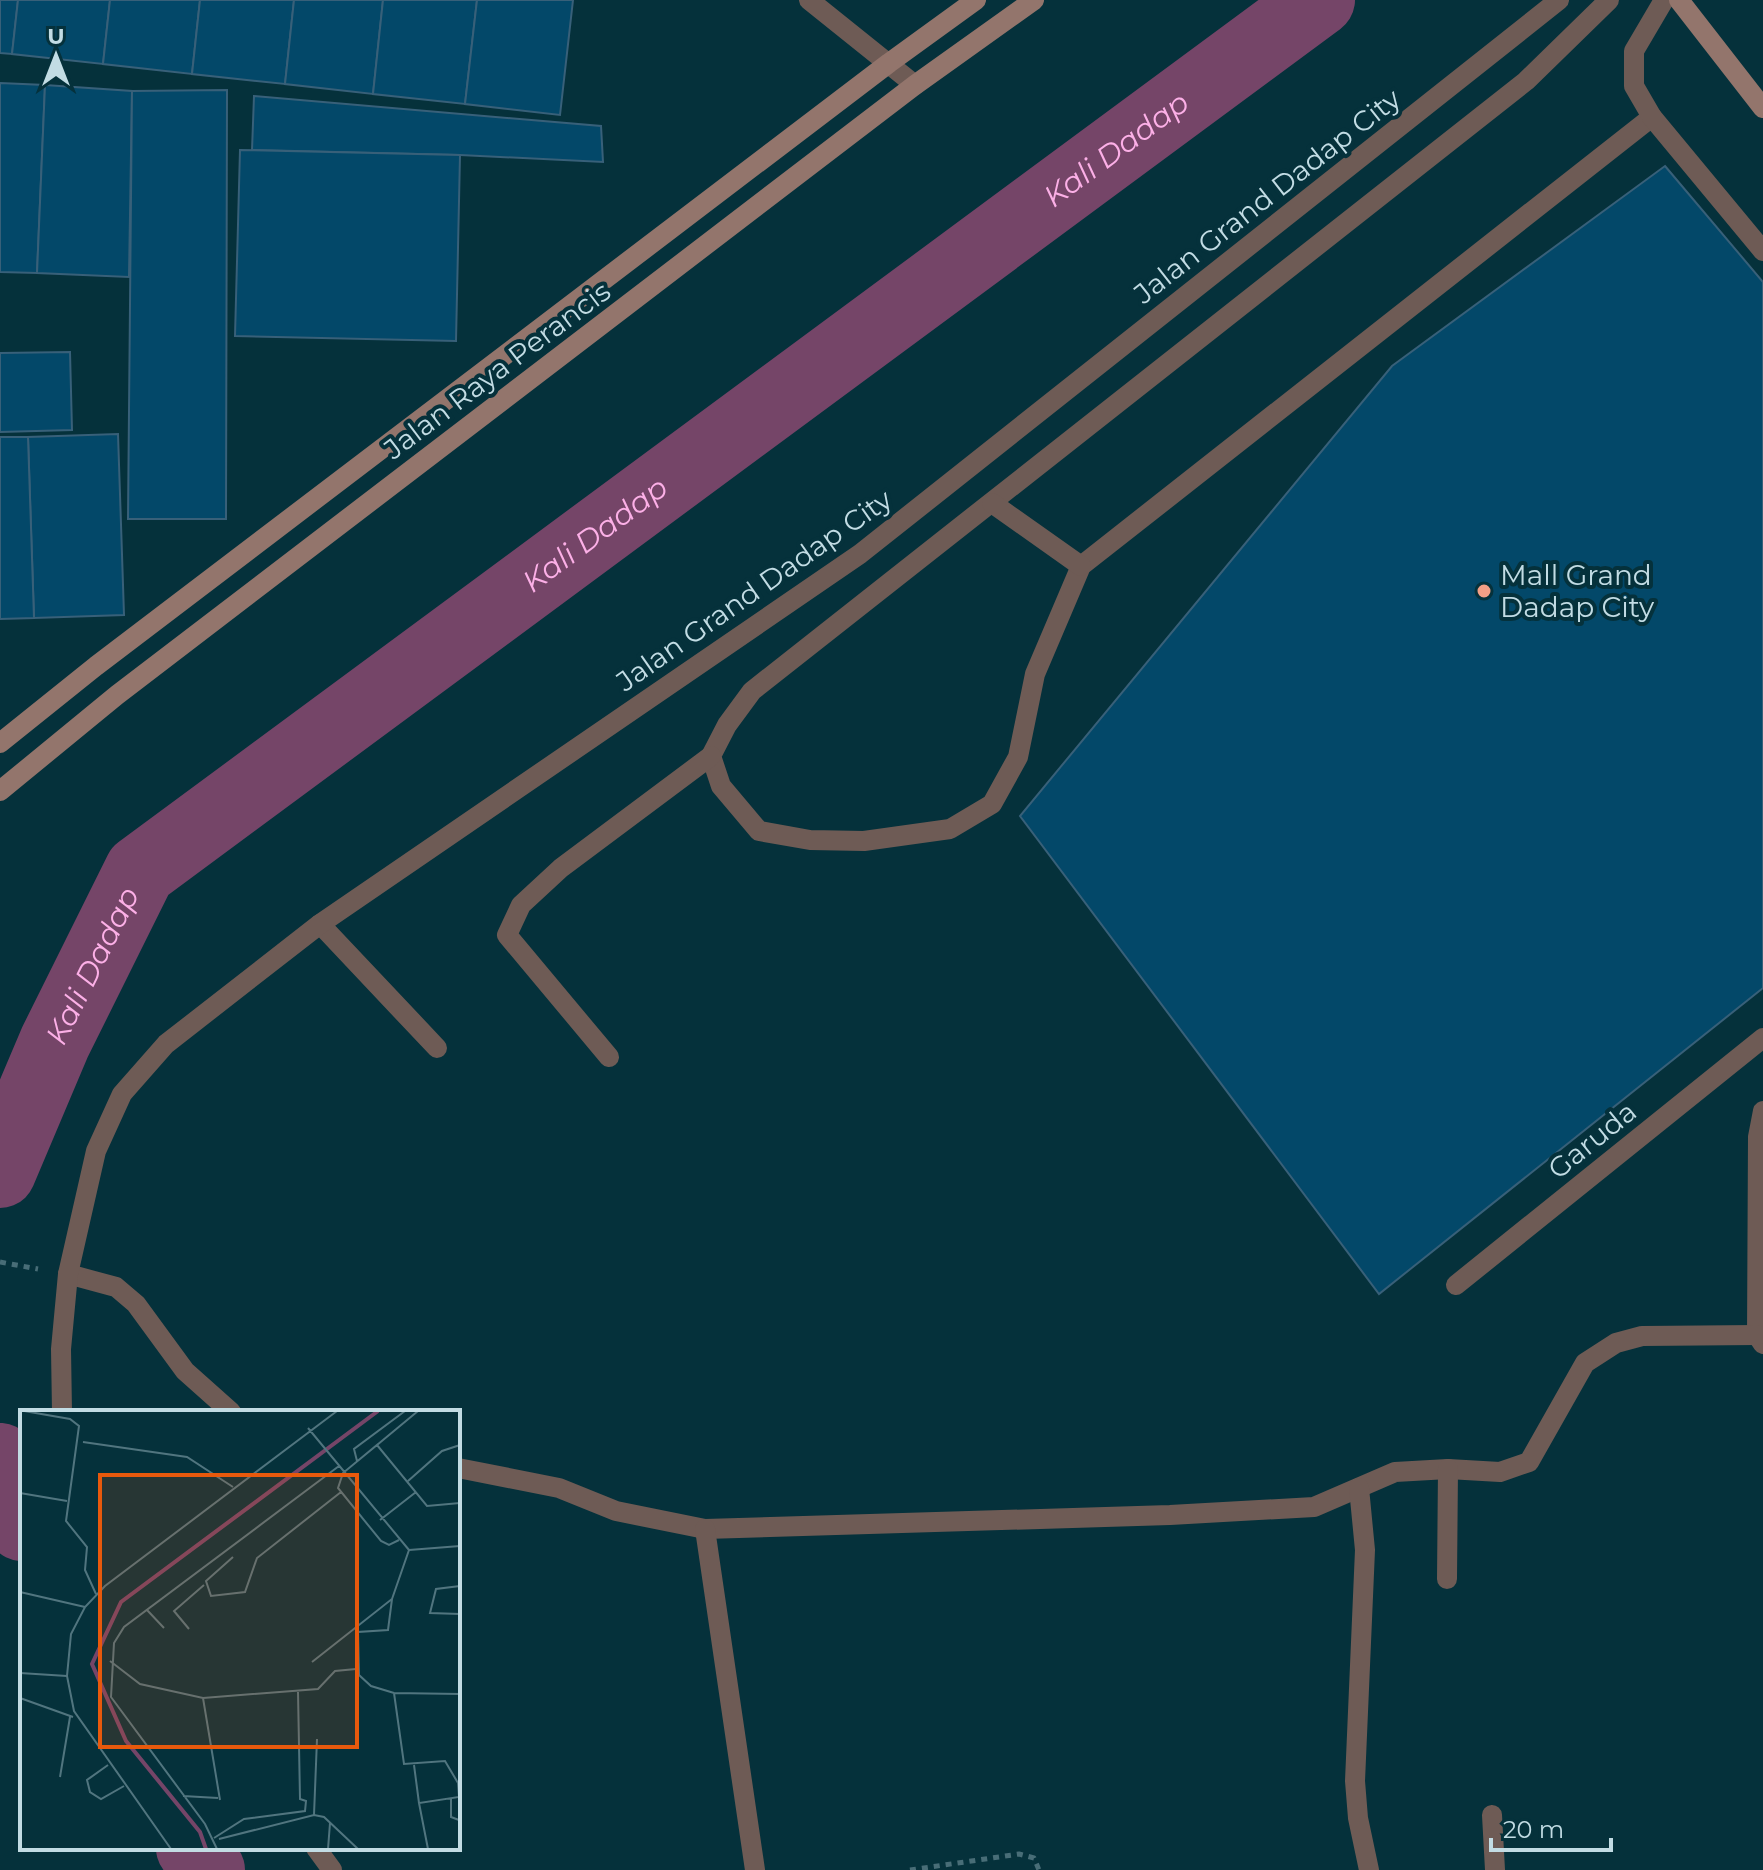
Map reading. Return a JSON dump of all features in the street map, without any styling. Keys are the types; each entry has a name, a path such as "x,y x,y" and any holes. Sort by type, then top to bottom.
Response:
{"street":[{"path":"809,0 915,85"},
{"name":"Jalan Raya Perancis","path":"0,743 96,666 976,0"},
{"name":"Jalan Raya Perancis","path":"0,791 117,695 915,85 1034,0"},
{"name":"Jalan Grand Dadap City","path":"62,1410 61,1349 68,1274 96,1151 122,1094 166,1044 320,924 860,554 1559,0"},
{"path":"609,1057 507,935 521,905 561,868 711,756 727,725 752,691 1526,81 1609,0"},
{"path":"1664,0 1634,51 1634,86 1652,117 1763,251"},
{"path":"1679,0 1763,108"},
{"path":"711,756 721,786 759,831 810,840 864,841 950,829 992,804 1018,757 1035,674 1081,566 1652,117"},
{"path":"992,503 1081,566"},
{"path":"320,924 437,1048"},
{"name":"Garuda","path":"1456,1285 1763,1038"},
{"path":"460,1468 559,1488 616,1511 705,1529 1265,1511 1314,1507 1395,1472 1448,1469 1500,1472 1529,1462 1585,1363 1616,1343 1642,1336 1760,1340 1758,1137 1763,1111"},
{"path":"68,1274 116,1287 136,1304 185,1371 229,1410"},
{"path":"1447,1579 1448,1469"},
{"path":"1359,1488 1365,1550 1355,1781 1358,1818 1369,1870"},
{"path":"705,1529 755,1870"},
{"path":"1492,1815 1495,1870"},
{"path":"317,1850 332,1870"}],"path":[{"path":"0,1262 68,1274"},
{"path":"910,1870 1019,1854 1034,1858 1039,1870"}],"building":[{"path":"0,0 18,0 12,54 0,53"},
{"path":"18,0 110,0 103,64 12,54"},
{"path":"110,0 200,0 192,74 103,64"},
{"path":"200,0 294,0 285,84 192,74"},
{"path":"294,0 383,0 373,94 285,84"},
{"path":"383,0 477,0 465,104 373,94"},
{"path":"477,0 573,0 560,115 465,104"},
{"path":"0,83 45,85 37,273 0,272"},
{"path":"45,85 132,91 129,277 37,273"},
{"path":"227,90 226,519 128,519 132,91"},
{"path":"254,96 601,126 603,162 252,150"},
{"path":"240,150 460,155 456,341 235,336"},
{"name":"Mall Grand Dadap City","path":"1665,166 1763,282 1763,988 1379,1294 1020,816 1392,366"},
{"path":"70,352 72,430 0,432 0,353"},
{"path":"118,434 124,615 34,618 28,437"},
{"path":"0,437 28,437 34,618 0,619"}],"waterway":[{"name":"Kali Dadap","path":"0,1172 55,1042 140,871 1319,0"},
{"name":"Kali Dadap","path":"0,1459 20,1519"},
{"name":"Kali Dadap","path":"194,1850 209,1870"}],"place":[{"name":"Mall Grand Dadap City","path":"1484,591"}]}
